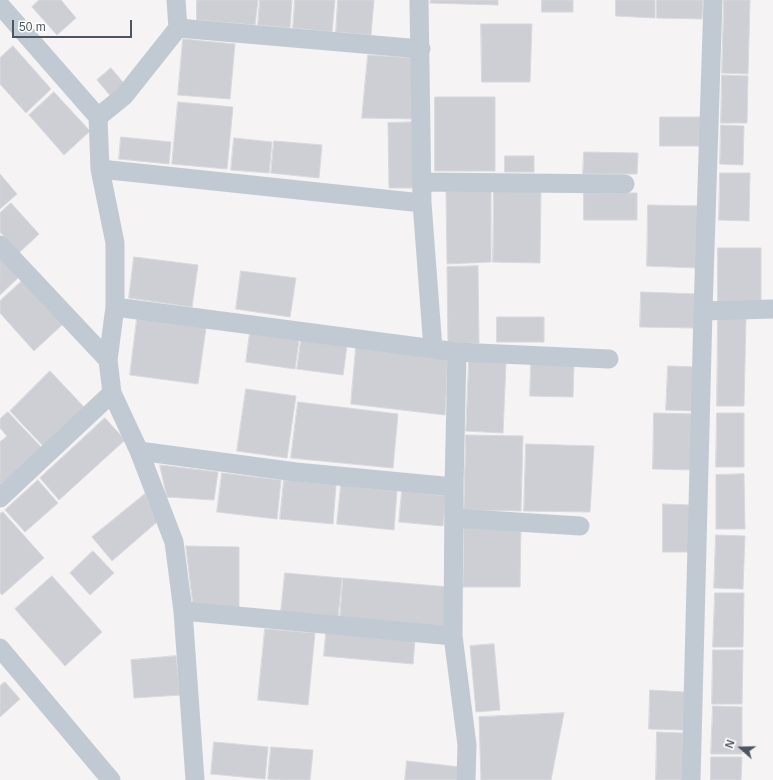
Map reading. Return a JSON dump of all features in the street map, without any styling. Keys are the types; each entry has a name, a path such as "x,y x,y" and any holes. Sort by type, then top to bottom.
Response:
{"street":[{"path":"98,117 124,96 178,28 176,0"},
{"path":"419,0 422,202 433,349"},
{"path":"691,780 703,311 713,0"},
{"path":"0,5 98,117 100,168 115,243 115,307 108,360 112,393 139,451 174,542 183,611 195,780"},
{"path":"178,28 420,49"},
{"path":"100,168 422,202"},
{"path":"422,182 625,184"},
{"path":"0,245 108,360"},
{"path":"115,307 457,352 609,359"},
{"path":"703,311 773,310"},
{"path":"457,352 453,636 467,745 466,780"},
{"path":"0,498 112,393"},
{"path":"139,451 296,472 454,487"},
{"path":"454,518 580,526"},
{"path":"183,611 453,636"},
{"path":"2,655 111,780"}],"building":[{"path":"39,0 61,0 76,18 57,35 32,7"},
{"path":"197,0 258,0 255,25 197,20"},
{"path":"260,0 292,0 290,28 258,25"},
{"path":"295,0 335,0 332,32 293,28"},
{"path":"338,0 374,0 371,35 336,32"},
{"path":"431,0 498,0 498,5 430,3"},
{"path":"542,0 573,0 573,12 542,12"},
{"path":"616,0 655,0 655,18 616,16"},
{"path":"657,0 703,0 702,19 657,18"},
{"path":"724,0 750,0 748,74 722,73"},
{"path":"481,24 532,24 530,82 482,82"},
{"path":"183,39 235,44 230,99 178,95"},
{"path":"13,46 51,89 26,113 0,84 0,58"},
{"path":"368,55 415,58 415,119 362,118"},
{"path":"111,68 127,87 113,99 97,80"},
{"path":"722,75 748,76 747,123 721,123"},
{"path":"54,92 90,131 64,155 29,115"},
{"path":"435,97 495,97 495,171 435,171"},
{"path":"178,102 233,107 227,169 172,164"},
{"path":"660,117 702,117 702,146 660,146"},
{"path":"415,122 416,188 389,188 388,123"},
{"path":"721,125 744,126 743,165 720,164"},
{"path":"121,137 171,142 169,164 119,159"},
{"path":"234,138 272,142 269,173 231,170"},
{"path":"274,141 322,145 319,178 271,173"},
{"path":"584,152 638,153 637,174 583,174"},
{"path":"505,156 534,156 534,172 505,172"},
{"path":"720,173 750,173 749,221 719,220"},
{"path":"0,174 17,194 0,209"},
{"path":"491,191 491,262 447,264 446,192"},
{"path":"494,191 541,192 540,263 493,262"},
{"path":"584,193 637,193 637,220 584,220"},
{"path":"11,203 39,234 19,253 0,232 0,213"},
{"path":"648,205 701,206 699,268 647,266"},
{"path":"718,248 761,248 761,304 718,305"},
{"path":"0,255 20,276 0,295"},
{"path":"134,257 198,265 192,307 129,298"},
{"path":"478,266 479,343 448,344 447,267"},
{"path":"241,271 296,278 290,317 236,309"},
{"path":"23,280 63,324 34,351 0,313 0,301"},
{"path":"641,292 698,294 697,328 640,327"},
{"path":"497,317 544,317 544,342 497,342"},
{"path":"718,318 746,318 744,406 717,406"},
{"path":"137,319 206,328 198,384 130,375"},
{"path":"250,333 299,340 295,369 246,362"},
{"path":"301,340 347,346 343,375 297,369"},
{"path":"356,347 448,357 445,415 351,404"},
{"path":"469,361 506,363 503,433 466,431"},
{"path":"531,363 574,364 573,397 530,396"},
{"path":"668,366 698,367 697,411 666,410"},
{"path":"50,371 84,407 44,447 10,411"},
{"path":"246,389 296,396 287,458 237,451"},
{"path":"298,402 398,414 393,468 291,458"},
{"path":"8,412 42,448 0,485 0,442 7,436 0,428 0,419"},
{"path":"654,413 697,414 695,470 653,469"},
{"path":"717,413 744,413 744,467 716,467"},
{"path":"105,418 125,440 59,500 40,478"},
{"path":"466,435 523,436 521,511 464,510"},
{"path":"526,444 594,446 590,512 524,511"},
{"path":"160,465 218,472 214,500 167,497"},
{"path":"222,473 281,480 277,519 217,512"},
{"path":"744,474 745,529 716,529 716,475"},
{"path":"38,480 58,503 25,532 5,510"},
{"path":"284,480 336,485 333,524 280,519"},
{"path":"341,485 397,491 394,530 337,524"},
{"path":"402,491 446,496 443,526 399,522"},
{"path":"145,494 157,522 112,561 92,537"},
{"path":"663,504 692,505 692,552 663,552"},
{"path":"3,512 44,558 2,595 0,593 0,514"},
{"path":"464,523 521,524 520,587 463,587"},
{"path":"716,535 745,536 743,589 714,588"},
{"path":"186,546 239,547 239,608 193,604"},
{"path":"93,551 114,573 90,595 70,573"},
{"path":"285,573 342,578 338,617 281,612"},
{"path":"52,576 102,632 65,666 15,609"},
{"path":"343,578 449,587 445,627 340,618"},
{"path":"715,593 744,593 743,647 713,647"},
{"path":"265,629 315,633 308,705 258,700"},
{"path":"326,633 415,640 413,664 324,656"},
{"path":"494,644 500,710 476,712 470,646"},
{"path":"713,650 743,650 742,704 712,704"},
{"path":"176,656 180,695 134,698 131,660"},
{"path":"5,682 20,699 0,717 0,686"},
{"path":"650,690 685,692 683,730 649,729"},
{"path":"713,706 742,707 742,754 711,754"},
{"path":"564,713 551,780 481,780 479,717"},
{"path":"657,732 683,733 682,780 656,780"},
{"path":"214,742 268,747 265,779 211,774"},
{"path":"271,747 313,750 310,780 268,779"},
{"path":"711,757 742,757 741,780 711,780"},
{"path":"407,761 460,767 458,780 405,780"}]}
